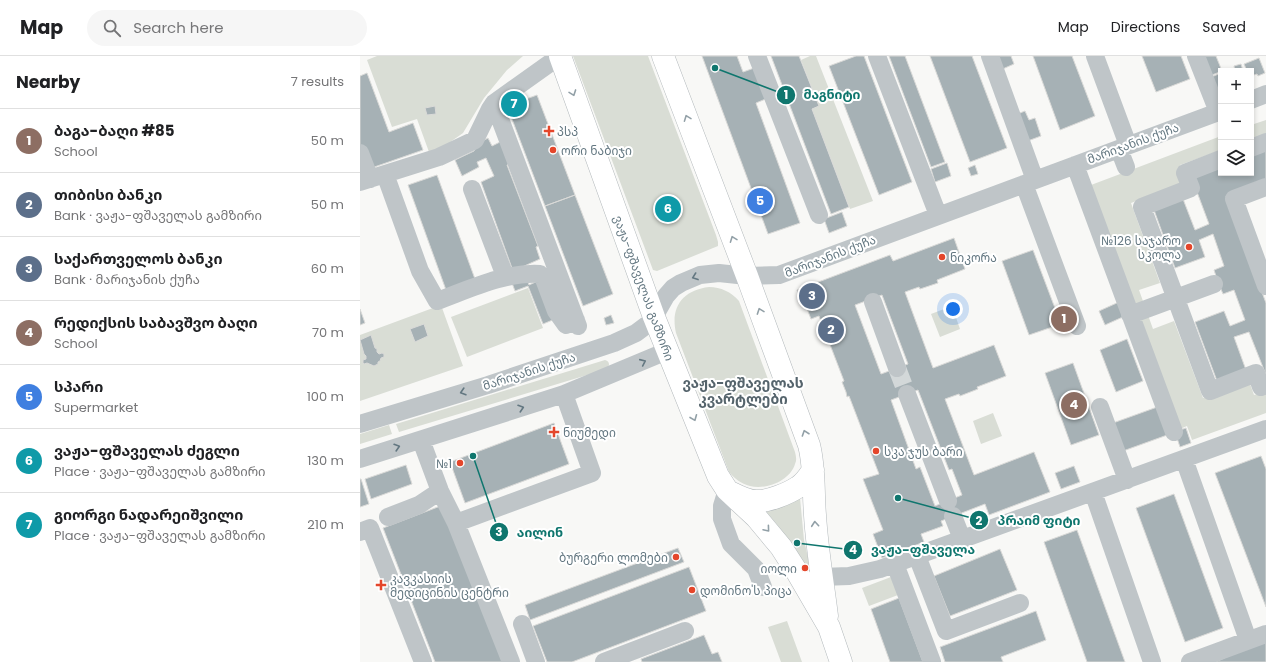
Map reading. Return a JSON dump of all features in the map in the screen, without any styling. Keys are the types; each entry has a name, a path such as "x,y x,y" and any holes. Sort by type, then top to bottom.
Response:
{"main road":[{"name":"ვაჟა-ფშაველას გამზირი","path":"560,56 654,317 714,468 728,491 756,517 781,547 829,627"},
{"name":"ვაჟა-ფშაველას გამზირი","path":"663,56 747,276 811,453 815,519 829,627 841,662"},
{"path":"728,491 752,500 766,500 798,487 807,479 813,470"}],"street":[{"path":"371,178 439,157 475,140 494,103 560,56"},
{"path":"758,56 819,215"},
{"path":"877,56 938,215"},
{"path":"990,56 1029,182 1077,326"},
{"path":"1095,56 1124,147 1126,167"},
{"path":"1196,56 1218,106"},
{"path":"1254,99 1266,94"},
{"path":"360,153 371,178 437,301 505,276 530,273 540,274 544,279 556,310 566,325 577,323 494,103"},
{"name":"მარიჯანის ქუჩა","path":"360,424 488,385 614,343 636,333 648,324 673,288 700,275 710,273 729,273 747,276 779,275 1218,112"},
{"path":"1254,147 1266,142"},
{"path":"1218,160 1186,173 1191,188 1142,207 1210,391 1256,373 1261,387 1266,385"},
{"path":"1075,165 1174,432"},
{"path":"1266,187 1234,199 1266,286"},
{"path":"472,189 505,276"},
{"path":"1130,315 1214,284"},
{"path":"873,302 897,368"},
{"path":"614,343 625,370"},
{"path":"360,459 564,394 625,370 667,351"},
{"path":"456,523 592,472 564,394"},
{"path":"907,394 962,539"},
{"path":"1100,407 1127,480"},
{"path":"822,577 849,576 880,569 1184,459 1265,433"},
{"path":"421,440 440,491 456,523 511,662"},
{"path":"1184,459 1248,640"},
{"path":"388,518 419,505 440,491"},
{"path":"728,491 722,505 722,519 731,544 756,569 763,587"},
{"path":"1093,492 1152,662"},
{"path":"360,532 370,528 423,662"},
{"path":"918,556 946,631 1020,604"},
{"path":"895,564 932,662"},
{"path":"522,624 536,662"},
{"path":"604,662 621,659 685,631"},
{"path":"1194,661 1266,634"}],"shaded area":[{"path":"377,56 523,56 507,70 484,98 463,133 446,145 429,152 417,119 392,127 367,60"},
{"path":"573,56 648,56 716,235 718,246 657,271 653,270"},
{"path":"810,56 816,56 873,201 850,209 812,109 819,106 801,60"},
{"path":"1266,120 1266,140 1254,144 1254,140 1254,124"},
{"path":"1218,137 1218,151 1180,165 1187,182 1131,203 1160,283 1139,290 1153,329 1174,321 1203,398 1249,381 1254,395 1266,391 1266,413 1192,440 1187,426 1180,429 1091,185"},
{"path":"709,287 726,291 739,301 795,452 796,461 792,470 777,483 763,487 747,485 738,480 729,472 676,333 675,315 680,301 692,292"},
{"path":"528,288 543,328 467,357 451,317"},
{"path":"441,305 463,366 360,401 360,335"},
{"path":"952,306 960,329 940,337 931,314"},
{"path":"605,360 609,363 607,369 399,432 396,424"},
{"path":"993,413 1002,436 981,444 973,421"},
{"path":"389,425 392,434 360,444 360,434"},
{"path":"800,498 804,540 814,583 779,527 764,509"},
{"path":"891,577 898,595 869,606 862,588"},
{"path":"787,621 802,662 781,662 768,627"}],"building":[{"path":"702,56 737,56 743,72 757,67 768,98 756,103 800,223 768,234"},
{"path":"771,56 799,56 819,106 812,109 849,207 831,214"},
{"path":"856,56 864,56 912,182 879,195 829,66"},
{"path":"889,56 905,56 945,162 931,167"},
{"path":"930,56 972,56 1007,148 970,162"},
{"path":"993,56 1011,56 1014,64 998,71"},
{"path":"1033,56 1072,56 1095,116 1060,130"},
{"path":"1142,56 1181,56 1190,79 1156,92"},
{"path":"1199,56 1216,56 1221,68 1218,68 1218,73 1207,77"},
{"path":"1259,58 1265,73 1258,76 1257,74 1254,75 1254,68 1246,68 1244,64"},
{"path":"1241,64 1242,68 1234,68 1234,66"},
{"path":"367,73 389,132 413,123 423,150 360,172 360,76"},
{"path":"1218,74 1218,89 1214,91 1209,78"},
{"path":"537,95 575,195 545,206 507,106"},
{"path":"435,106 436,114 427,115 425,108"},
{"path":"1025,111 1029,120 1035,118 1041,136 1025,142 1015,115"},
{"path":"488,138 492,146 502,141 511,163 507,165 538,246 536,247 540,259 513,271 481,182 494,176 486,158 477,162 479,167 462,176 455,160 474,151 479,143"},
{"path":"1266,148 1266,180 1226,196 1266,303 1266,375 1249,332 1234,337 1246,370 1217,381 1195,322 1224,311 1230,326 1245,320 1234,290 1223,294 1218,282 1214,270 1224,266 1213,234 1199,240 1205,257 1175,268 1154,210 1183,199 1195,230 1209,224 1191,176 1218,166 1218,176 1254,176 1254,153"},
{"path":"947,163 951,176 935,182 931,169"},
{"path":"975,165 978,174 971,176 968,168"},
{"path":"437,175 475,279 446,290 408,185"},
{"path":"575,195 613,294 583,306 545,206"},
{"path":"842,212 847,226 829,233 824,219"},
{"path":"954,238 965,269 937,280 938,283 905,292 933,368 994,345 1006,376 977,387 978,389 960,396 959,394 945,399 974,475 1034,452 1050,492 989,515 985,504 941,521 943,526 921,534 924,542 882,558 873,534 883,530 863,479 879,474 849,396 847,397 842,382 844,381 819,316 811,319 806,306 803,307 797,290 890,255 893,261","holes":["882,295 908,364 881,374 855,305","918,390 949,470 952,469 962,495 935,506 920,467 916,469 891,400"]},
{"path":"1033,250 1061,324 1029,335 1002,261"},
{"path":"526,277 529,285 540,280 555,319 543,324 528,286 515,291 512,283"},
{"path":"1119,302 1125,316 1105,325 1099,311"},
{"path":"360,309 365,323 360,325"},
{"path":"611,315 614,323 606,325 604,318"},
{"path":"424,324 428,336 415,342 410,329"},
{"path":"371,335 377,352 379,354 384,354 384,357 381,358 378,364 374,366 363,363 366,356 360,340"},
{"path":"1127,339 1143,381 1116,392 1100,350"},
{"path":"1073,363 1099,435 1071,445 1045,373"},
{"path":"1160,406 1170,434 1123,451 1113,423"},
{"path":"554,423 569,464 465,503 450,462"},
{"path":"1186,428 1191,443 1180,447 1175,432"},
{"path":"1261,456 1266,469 1266,607 1215,473"},
{"path":"406,465 412,484 371,499 365,479"},
{"path":"1074,466 1080,482 1061,489 1055,473"},
{"path":"360,479 369,504 360,507"},
{"path":"1174,494 1223,628 1185,642 1136,508"},
{"path":"443,505 519,662 435,662 383,528"},
{"path":"1077,530 1125,662 1087,662 1044,542"},
{"path":"678,548 684,562 530,620 525,605"},
{"path":"1000,549 1017,590 950,616 934,576"},
{"path":"689,567 706,611 572,662 547,662 533,626"},
{"path":"899,598 923,662 890,662 871,609"},
{"path":"1036,611 1046,640 1001,657 1003,662 945,662 940,647"},
{"path":"704,635 712,654 718,652 722,662 642,662 641,659"},
{"path":"1266,640 1266,662 1215,662"}],"tunnel":[{"path":"897,368 907,394"}],"place":[{"name":"მაგნიტი","path":"715,68"},
{"name":"გიორგი ნადარეიშვილი","path":"514,104"},
{"name":"პსპ","path":"549,131"},
{"name":"ორი ნაბიჯი","path":"553,150"},
{"name":"სპარი","path":"760,201"},
{"name":"ვაჟა-ფშაველას ძეგლი","path":"668,209"},
{"name":"№126 საჯარო სკოლა","path":"1189,247"},
{"name":"ნიკორა","path":"942,257"},
{"name":"საქართველოს ბანკი","path":"812,296"},
{"name":"ბაგა-ბაღი #85","path":"1064,319"},
{"name":"თიბისი ბანკი","path":"831,330"},
{"name":"რედიქსის საბავშვო ბაღი","path":"1074,405"},
{"name":"ნიუმედი","path":"554,432"},
{"name":"სკა ჯუს ბარი","path":"876,451"},
{"name":"აილინ","path":"473,456"},
{"name":"№1","path":"460,463"},
{"name":"პრაიმ ფიტი","path":"898,498"},
{"name":"ვაჟა-ფშაველა","path":"797,543"},
{"name":"ბურგერი ლომები","path":"676,557"},
{"name":"იოლი","path":"805,568"},
{"name":"კავკასიის მედიცინის ცენტრი","path":"381,585"},
{"name":"დომინო'ს პიცა","path":"692,590"}],"district":[{"name":"ვაჟა-ფშაველას კვარტლები","path":"743,392"}]}
